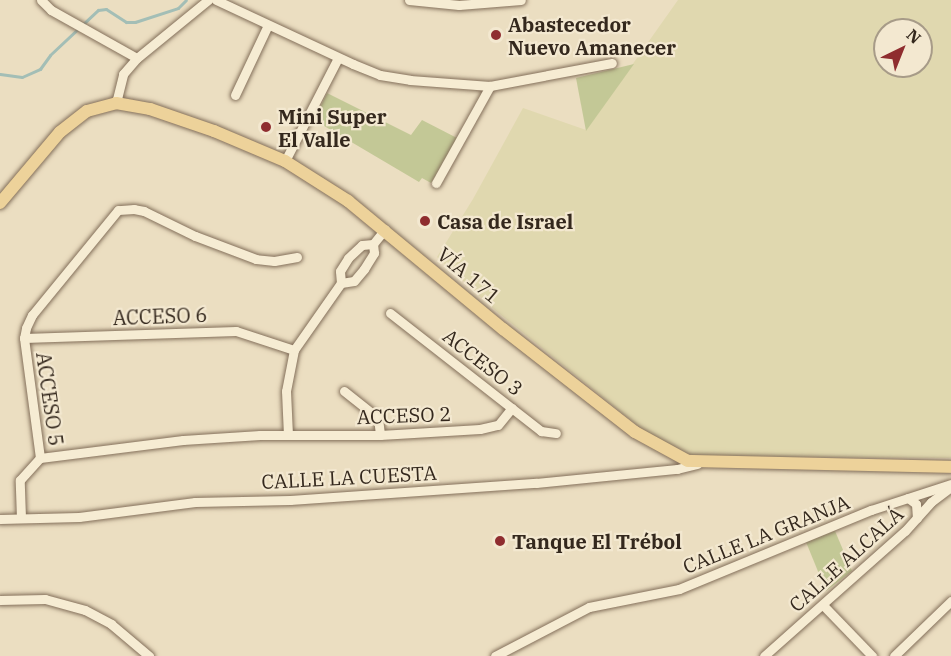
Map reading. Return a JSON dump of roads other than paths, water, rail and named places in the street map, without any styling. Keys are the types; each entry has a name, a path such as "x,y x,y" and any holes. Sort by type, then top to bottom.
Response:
{"main road":[{"name":"VÍA 171","path":"0,203 60,132 87,111 116,103 150,109 214,130 285,161 348,201 385,229 503,329 635,432 664,450 699,463 951,467"}],"street":[{"path":"41,0 51,10 137,58"},
{"path":"116,103 123,74 137,58 208,0"},
{"path":"216,0 338,58 380,75 410,80 490,86 612,63"},
{"path":"409,0 493,4 521,0"},
{"path":"235,95 268,25"},
{"path":"285,161 338,58"},
{"path":"436,183 490,86"},
{"name":"ACCESO 5","path":"288,435 183,441 40,458 24,338 33,315 117,210 134,208 144,211 195,236 256,259 274,261 297,257"},
{"path":"341,283 354,281 364,269 374,253 373,244 385,229"},
{"path":"288,435 286,392 294,350 341,283 340,271 348,258 362,245 373,244"},
{"name":"ACCESO 3","path":"390,313 541,431 556,434"},
{"name":"ACCESO 6","path":"24,338 236,331 294,350"},
{"path":"344,391 378,418 380,435"},
{"name":"ACCESO 2","path":"288,435 380,435 488,428 506,419 512,408"},
{"path":"21,518 20,480 40,458"},
{"name":"CALLE LA CUESTA","path":"0,519 79,518 195,502 414,492 611,476 699,463"},
{"name":"CALLE LA GRANJA","path":"495,656 550,625 589,607 679,589 871,510 951,485"},
{"name":"CALLE ALCALÁ","path":"764,656 823,605 917,518 930,502 951,485"},
{"path":"908,498 916,504 917,518"},
{"path":"0,600 45,599 65,604 111,624 149,656"},
{"path":"894,656 951,601"},
{"path":"823,605 873,656"}],"waterway":[{"path":"0,74 22,77 40,69 50,55 98,10 106,9 126,22 135,22 178,8 186,0"}],"place":[{"name":"Abastecedor Nuevo Amanecer","path":"496,35"},
{"name":"Mini Super El Valle","path":"266,127"},
{"name":"Casa de Israel","path":"425,221"},
{"name":"Tanque El Trébol","path":"500,541"}]}
